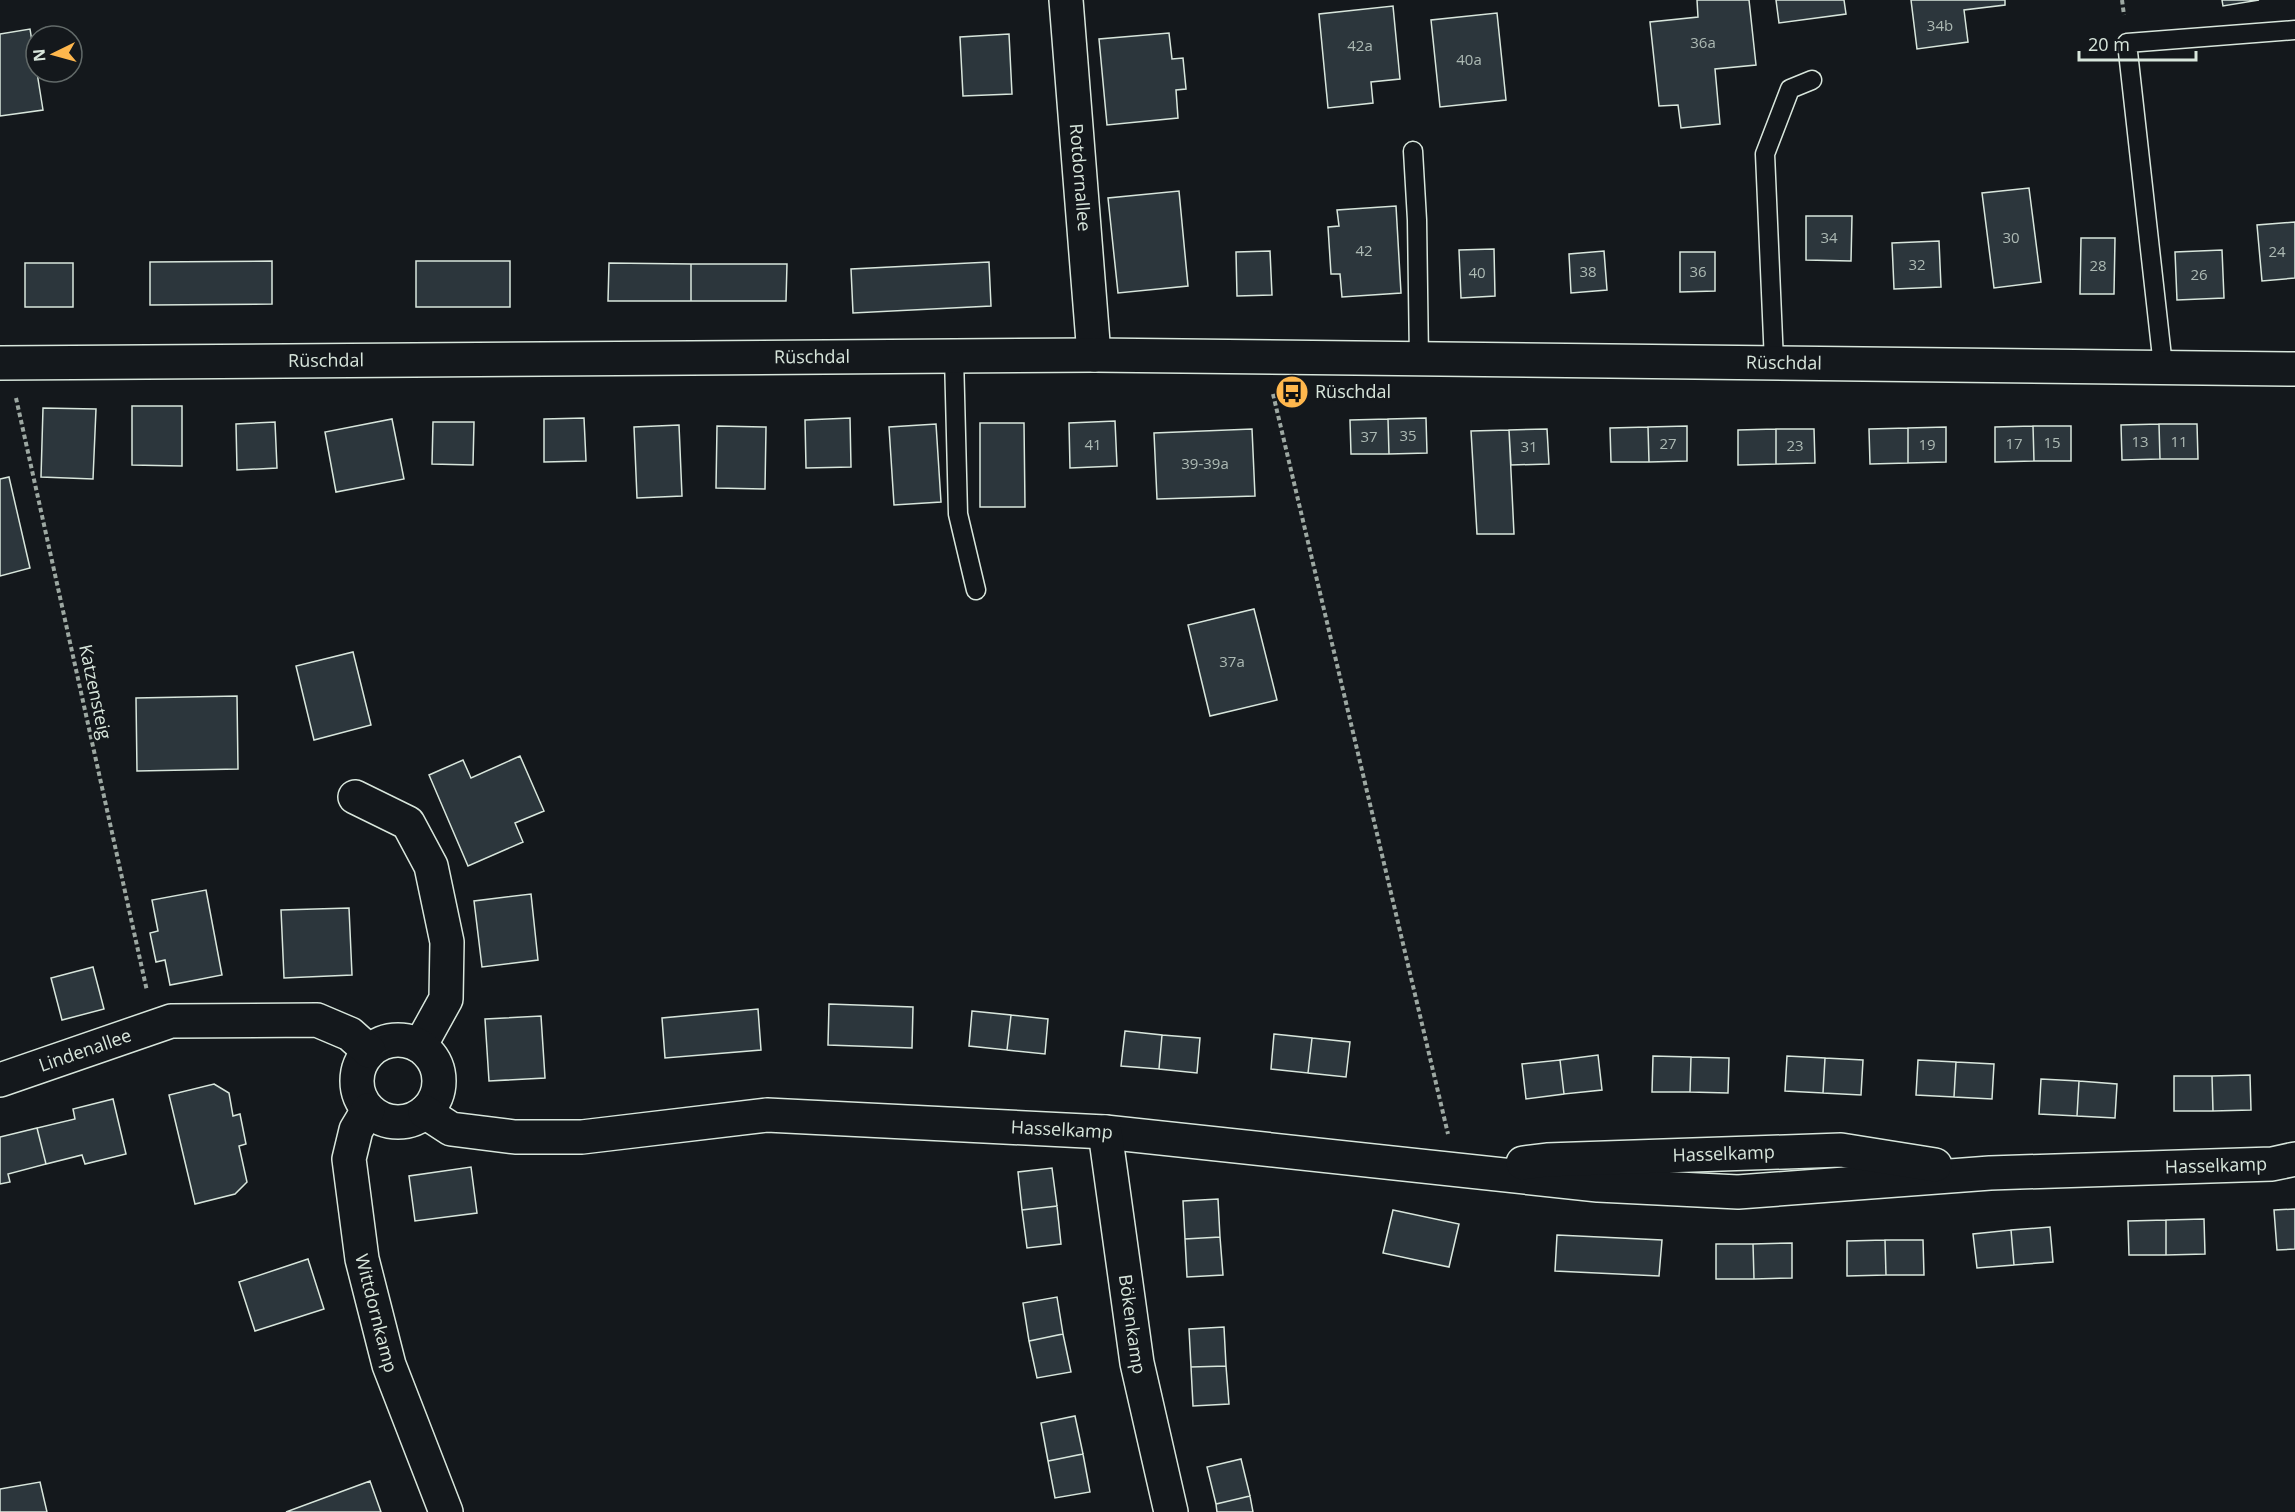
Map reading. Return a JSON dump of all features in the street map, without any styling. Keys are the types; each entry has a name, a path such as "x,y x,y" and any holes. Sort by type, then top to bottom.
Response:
{"street":[{"name":"Rotdornallee","path":"1066,0 1094,355"},
{"name":"Rüschdal","path":"4,363 1094,355 2295,369"},
{"path":"355,797 408,823 431,866 447,942 446,999 420,1046"},
{"path":"163,1024 316,1020 351,1034 369,1051"},
{"name":"Lindenallee","path":"0,1080 163,1024"},
{"path":"407,1040 420,1046 433,1059 439,1077 434,1102 425,1112 403,1122 384,1120 368,1110 362,1102 356,1080 362,1059 369,1051 380,1043 407,1040"},
{"name":"Wittdornkamp","path":"368,1110 356,1130 349,1159 362,1259 389,1365 446,1512"},
{"name":"Hasselkamp","path":"425,1112 451,1129 514,1137 582,1137 767,1115 1105,1132 1457,1172 1598,1185 1738,1192 1990,1173 2272,1164 2295,1159"},
{"name":"Bökenkamp","path":"1105,1132 1137,1363 1171,1512"}],"lane":[{"path":"2163,366 2127,43 2295,30"},
{"path":"1774,362 1765,154 1790,89 1812,80"},
{"path":"1413,151 1417,220 1419,359"},
{"path":"954,356 958,514 976,590"}],"path":[{"path":"1264,358 1457,1172"},
{"name":"Katzensteig","path":"4,363 163,1024"}],"building":[{"path":"1697,0 1749,0 1756,65 1715,69 1720,124 1681,128 1678,105 1659,106 1650,22 1698,17"},
{"path":"1776,0 1844,0 1846,14 1779,23"},
{"path":"1911,0 2005,0 2005,5 1964,10 1968,42 1917,49"},
{"path":"2222,0 2259,0 2223,6"},
{"path":"1393,6 1400,79 1371,82 1373,103 1328,108 1319,14"},
{"path":"1497,13 1506,100 1440,107 1431,20"},
{"path":"24,30 24,84 39,84 43,110 0,116 0,34"},
{"path":"1169,33 1172,59 1183,58 1186,89 1176,90 1178,118 1107,125 1099,39"},
{"path":"1009,34 1012,94 963,96 960,37"},
{"path":"2029,188 2041,282 1994,288 1982,193"},
{"path":"1179,191 1188,286 1118,293 1108,198"},
{"path":"1396,206 1401,293 1342,297 1340,274 1331,274 1328,227 1339,226 1337,210"},
{"path":"1806,216 1852,216 1851,261 1806,260"},
{"path":"2295,222 2295,278 2262,281 2257,225"},
{"path":"2081,238 2115,238 2114,294 2080,294"},
{"path":"1939,241 1941,287 1894,289 1892,243"},
{"path":"1494,249 1495,296 1461,298 1459,250"},
{"path":"2222,250 2224,298 2177,300 2175,252"},
{"path":"1270,251 1272,295 1237,296 1236,252"},
{"path":"1604,251 1607,290 1571,293 1569,254"},
{"path":"1680,252 1715,252 1715,291 1680,292"},
{"path":"272,261 272,304 150,305 150,262"},
{"path":"416,261 510,261 510,307 416,307"},
{"path":"989,262 991,306 853,313 851,269"},
{"path":"25,263 73,263 73,307 25,307"},
{"path":"609,263 691,264 691,301 608,301"},
{"path":"691,264 787,264 786,301 691,301"},
{"path":"132,406 182,406 182,466 132,465"},
{"path":"43,408 96,409 93,479 41,477"},
{"path":"584,418 586,461 544,462 544,419"},
{"path":"850,418 851,467 806,468 805,420"},
{"path":"1426,418 1427,453 1389,454 1388,419"},
{"path":"392,419 404,479 336,492 325,432"},
{"path":"1388,419 1389,454 1351,454 1350,420"},
{"path":"1115,421 1117,466 1070,468 1069,423"},
{"path":"275,422 277,468 237,470 236,424"},
{"path":"433,422 474,422 473,465 432,464"},
{"path":"980,423 1024,423 1025,507 980,507"},
{"path":"936,424 941,502 894,505 889,427"},
{"path":"2159,424 2160,459 2122,460 2121,425"},
{"path":"2159,424 2197,424 2198,459 2160,459"},
{"path":"679,425 682,496 637,498 634,427"},
{"path":"717,426 766,427 765,489 716,488"},
{"path":"1687,426 1687,461 1649,462 1648,427"},
{"path":"2033,426 2034,461 1995,462 1995,427"},
{"path":"2033,426 2071,426 2071,461 2034,461"},
{"path":"1648,427 1649,462 1611,462 1610,428"},
{"path":"1946,427 1946,462 1908,463 1908,428"},
{"path":"1908,428 1908,463 1870,464 1869,429"},
{"path":"1252,429 1255,496 1157,499 1154,433"},
{"path":"1547,429 1549,464 1511,465 1509,430"},
{"path":"1776,429 1776,464 1738,465 1738,430"},
{"path":"1776,429 1814,429 1815,463 1776,464"},
{"path":"1509,430 1514,534 1477,534 1471,431"},
{"path":"9,477 30,568 0,576 0,479"},
{"path":"1254,609 1277,700 1210,716 1188,625"},
{"path":"353,652 371,725 314,740 296,666"},
{"path":"237,696 238,769 137,771 136,698"},
{"path":"520,756 544,811 515,823 523,842 468,866 429,775 463,760 471,778"},
{"path":"206,890 222,975 170,985 165,960 156,962 150,933 158,931 152,900"},
{"path":"531,894 538,960 482,967 474,901"},
{"path":"349,908 352,975 284,978 281,910"},
{"path":"93,967 104,1009 62,1020 51,978"},
{"path":"829,1004 913,1007 912,1048 828,1045"},
{"path":"758,1009 761,1050 665,1058 662,1018"},
{"path":"972,1011 1011,1015 1007,1050 969,1046"},
{"path":"1011,1015 1048,1019 1045,1054 1007,1050"},
{"path":"541,1016 545,1078 489,1081 485,1019"},
{"path":"1125,1031 1162,1035 1159,1069 1121,1066"},
{"path":"1274,1034 1312,1038 1308,1073 1271,1069"},
{"path":"1162,1035 1200,1038 1197,1073 1159,1069"},
{"path":"1312,1038 1350,1042 1346,1077 1308,1073"},
{"path":"1598,1055 1602,1090 1564,1094 1560,1060"},
{"path":"1653,1056 1691,1057 1690,1092 1652,1092"},
{"path":"1787,1056 1825,1058 1823,1093 1785,1091"},
{"path":"1691,1057 1729,1058 1728,1093 1690,1092"},
{"path":"1825,1058 1863,1060 1861,1095 1823,1093"},
{"path":"1560,1060 1564,1094 1526,1099 1522,1064"},
{"path":"1918,1060 1956,1062 1954,1097 1916,1095"},
{"path":"1956,1062 1994,1064 1992,1099 1954,1097"},
{"path":"2250,1075 2251,1110 2213,1111 2212,1076"},
{"path":"2174,1076 2212,1076 2213,1111 2174,1111"},
{"path":"2041,1079 2079,1081 2077,1116 2039,1114"},
{"path":"2079,1081 2117,1084 2115,1118 2077,1116"},
{"path":"214,1084 229,1093 233,1116 240,1114 246,1144 239,1146 247,1182 235,1194 195,1204 169,1095"},
{"path":"113,1099 126,1154 85,1164 82,1155 46,1164 37,1128 75,1119 73,1109"},
{"path":"37,1128 46,1164 8,1174 10,1182 0,1184 0,1137"},
{"path":"471,1167 477,1213 415,1221 409,1176"},
{"path":"1052,1168 1057,1206 1022,1210 1018,1172"},
{"path":"1218,1199 1220,1237 1185,1239 1183,1201"},
{"path":"1057,1206 1061,1244 1027,1248 1022,1210"},
{"path":"2295,1209 2295,1249 2277,1250 2274,1210"},
{"path":"1393,1210 1459,1224 1449,1267 1383,1253"},
{"path":"2204,1219 2205,1254 2166,1255 2166,1220"},
{"path":"2166,1220 2166,1255 2129,1255 2128,1221"},
{"path":"2050,1227 2053,1262 2014,1265 2011,1230"},
{"path":"2011,1230 2014,1265 1977,1268 1973,1234"},
{"path":"1557,1235 1662,1240 1659,1276 1555,1271"},
{"path":"1220,1237 1223,1275 1187,1277 1185,1239"},
{"path":"1885,1240 1886,1275 1847,1276 1847,1241"},
{"path":"1885,1240 1923,1240 1924,1275 1886,1275"},
{"path":"1792,1243 1792,1278 1754,1279 1753,1244"},
{"path":"1716,1244 1753,1244 1754,1279 1716,1279"},
{"path":"308,1259 324,1309 255,1331 239,1282"},
{"path":"1057,1297 1063,1334 1029,1341 1023,1303"},
{"path":"1224,1327 1226,1366 1191,1367 1189,1329"},
{"path":"1063,1334 1071,1372 1037,1378 1029,1341"},
{"path":"1226,1366 1229,1404 1193,1406 1191,1367"},
{"path":"1075,1416 1083,1454 1048,1461 1041,1423"},
{"path":"1083,1454 1090,1492 1055,1498 1048,1461"},
{"path":"1241,1459 1250,1496 1216,1504 1207,1467"},
{"path":"370,1481 381,1512 286,1512"},
{"path":"40,1482 47,1512 0,1512 0,1489"},
{"path":"1250,1496 1253,1512 1217,1512 1216,1504"}],"place":[{"name":"Rüschdal","path":"1292,392"}]}
